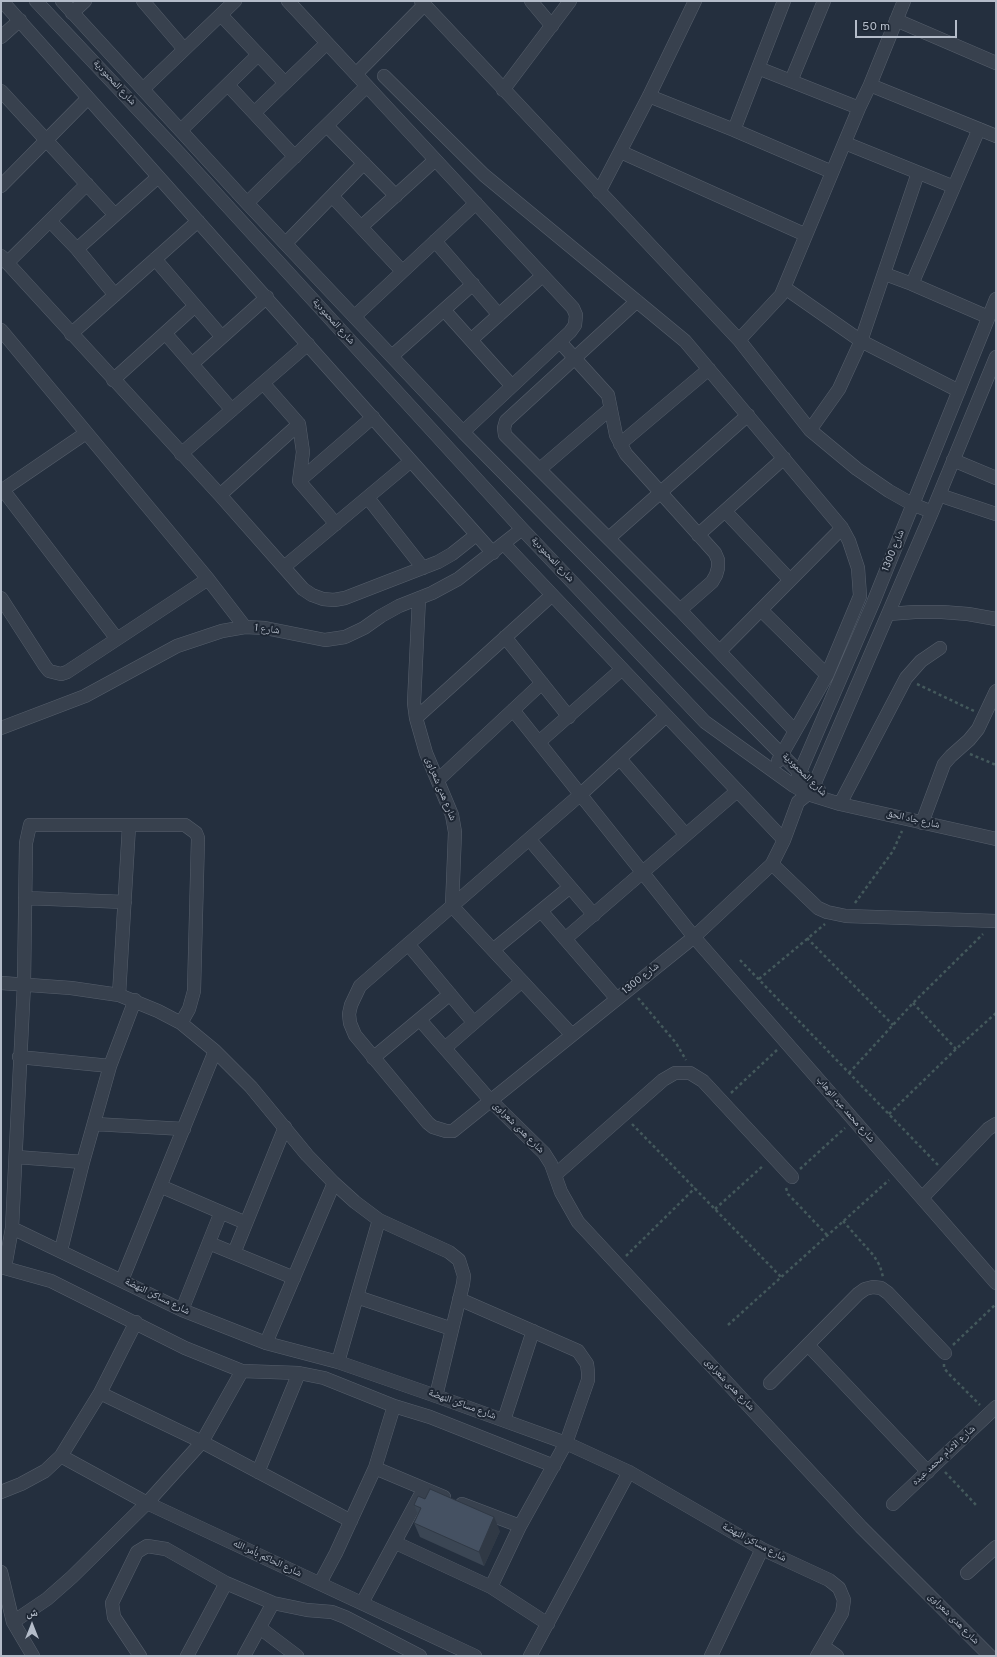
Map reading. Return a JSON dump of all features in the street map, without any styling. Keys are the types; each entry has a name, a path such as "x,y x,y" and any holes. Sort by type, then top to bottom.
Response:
{"street":[{"path":"2,1 267,297 493,553"},
{"name":"شارع المحمودية","path":"36,1 102,70 522,529 705,722 794,786"},
{"name":"شارع المحمودية","path":"62,1 247,203 463,432 799,772 807,794 835,802"},
{"path":"72,13 86,1"},
{"path":"143,1 184,49"},
{"path":"143,89 235,1"},
{"path":"288,1 573,308 576,315 575,325 560,342 463,432"},
{"path":"531,1 552,26"},
{"path":"503,90 570,1"},
{"path":"599,192 622,152 695,1"},
{"path":"734,130 784,1"},
{"path":"792,81 824,1"},
{"path":"739,340 778,299 785,288 904,1"},
{"path":"356,74 422,3 739,340 810,430 857,469 889,491 912,504 932,512"},
{"path":"220,15 285,84"},
{"path":"1,38 20,20"},
{"path":"896,20 996,63"},
{"path":"254,112 327,43"},
{"path":"181,130 258,55"},
{"path":"102,70 113,58"},
{"path":"758,68 859,108"},
{"path":"384,76 484,175 685,341 842,528 849,541 856,561 860,582 860,596 827,675 773,771"},
{"path":"228,85 295,157"},
{"path":"870,85 996,136"},
{"path":"247,203 367,86"},
{"path":"649,96 734,130 832,172"},
{"path":"3,98 46,140 115,215"},
{"path":"1,186 88,98"},
{"path":"327,126 396,196"},
{"path":"912,284 979,129"},
{"path":"844,143 954,187"},
{"path":"622,152 806,235"},
{"path":"361,227 436,160"},
{"path":"286,243 364,163"},
{"path":"810,430 839,389 861,341 885,274 918,173"},
{"path":"77,249 158,177"},
{"path":"87,184 50,221 4,259 303,588 312,595 323,599 334,600 345,598 423,568 452,554 476,535"},
{"path":"332,196 402,271"},
{"path":"355,316 476,203"},
{"path":"50,221 77,249 115,295"},
{"path":"71,334 198,221"},
{"path":"435,241 499,315"},
{"path":"155,259 222,337"},
{"path":"885,274 988,317"},
{"path":"471,340 542,276"},
{"path":"392,356 473,284"},
{"path":"785,288 861,341 958,391"},
{"path":"192,364 267,297"},
{"name":"شارع 1300","path":"794,786 873,603 996,299"},
{"path":"637,301 509,418 505,424 505,435 720,650 795,731"},
{"path":"113,380 195,306"},
{"path":"444,310 512,386"},
{"path":"1,330 6,346 86,433 208,579 245,627"},
{"path":"165,333 232,410"},
{"path":"560,342 608,395 616,435 626,454 715,553 718,560 718,568 712,582 680,610"},
{"path":"181,454 308,344"},
{"name":"شارع 1300","path":"373,1058 428,1123 439,1130 453,1131 694,936 772,864 807,794 888,614 996,357"},
{"path":"620,444 709,369"},
{"path":"263,383 299,424 303,452 299,481 336,524"},
{"path":"540,469 610,409"},
{"path":"427,425 442,410"},
{"path":"609,538 748,415"},
{"path":"299,481 373,417"},
{"path":"220,495 299,424"},
{"path":"86,433 2,490 117,639"},
{"path":"698,534 784,458"},
{"path":"953,460 996,478"},
{"path":"284,567 411,461"},
{"path":"939,495 996,514"},
{"path":"368,498 423,568"},
{"path":"725,511 790,580"},
{"path":"720,650 842,528"},
{"name":"شارع 1","path":"1,728 85,696 176,646 222,631 245,627 265,628 325,640 345,637 364,628 399,606 432,593 458,579 522,529"},
{"path":"504,544 784,840"},
{"path":"1,598 45,666 49,671 61,674 67,672 208,579"},
{"path":"416,718 552,595"},
{"name":"شارع هدى شعراوى","path":"418,598 414,703 416,718 426,753 452,815 455,832 452,906"},
{"path":"760,610 827,675"},
{"path":"888,614 942,612 968,614 996,619"},
{"path":"505,637 569,717"},
{"path":"835,802 906,678 921,661 940,648"},
{"path":"539,742 622,669"},
{"path":"438,780 542,683"},
{"path":"922,823 944,764 974,734 996,691"},
{"name":"شارع محمد عبد الوهاب","path":"513,710 694,936 996,1283"},
{"path":"450,994 373,1058 355,1036 350,1023 351,1005 360,986 581,794 666,716"},
{"path":"620,759 686,835"},
{"path":"794,786 807,794"},
{"path":"565,939 737,791"},
{"name":"شارع جاد الحق","path":"835,802 996,839"},
{"path":"181,1023 189,1009 194,991 198,838 196,833 185,825 30,825 26,843 24,984 19,1057 12,1228 3,1267 51,1281 136,1322 185,1348 242,1371 299,1374 324,1378 394,1406 430,1417 554,1466"},
{"path":"119,995 129,826"},
{"path":"529,839 594,914"},
{"path":"772,864 818,908 827,912 841,915 996,921"},
{"path":"494,950 570,887"},
{"path":"25,898 125,902"},
{"path":"452,906 572,1035"},
{"path":"541,911 616,999"},
{"path":"408,944 474,1023"},
{"path":"445,1048 522,981"},
{"path":"1,983 71,988 119,995 134,1000 181,1023 215,1051 251,1087 307,1155 334,1183 379,1220 449,1252 459,1260 464,1276 436,1396"},
{"path":"61,1250 83,1162 110,1066 134,1000"},
{"name":"شارع هدى شعراوى","path":"420,1020 490,1100 544,1153 555,1175 561,1192 578,1222 862,1527 990,1656"},
{"path":"122,1280 215,1051"},
{"path":"19,1057 110,1066"},
{"path":"555,1175 663,1080 676,1073 690,1073 702,1081 792,1177"},
{"path":"94,1124 184,1129"},
{"path":"922,1198 988,1129 996,1124"},
{"path":"234,1252 285,1127"},
{"path":"16,1157 83,1162"},
{"path":"266,1343 334,1183"},
{"path":"160,1186 246,1222"},
{"path":"182,1310 221,1212"},
{"path":"338,1362 379,1220"},
{"name":"شارع مساكن النهضة","path":"12,1228 61,1250 182,1310 266,1343 338,1362 504,1420 566,1443 629,1472 762,1549 828,1580 839,1588 844,1600 842,1613 820,1651"},
{"path":"209,1242 294,1278"},
{"path":"770,1383 865,1289 873,1287 881,1288 946,1353"},
{"path":"357,1297 452,1330"},
{"path":"459,1299 578,1351 587,1364 588,1380 566,1443 520,1526 491,1587"},
{"path":"1,1492 45,1471 61,1456 100,1393 136,1322"},
{"path":"504,1420 533,1331"},
{"path":"808,1345 932,1467"},
{"path":"13,1622 47,1599 72,1577 147,1503 202,1442 242,1371"},
{"path":"258,1472 299,1374"},
{"path":"100,1393 202,1442 351,1522"},
{"path":"320,1584 351,1522 375,1468 394,1406"},
{"name":"شارع الامام محمد عبده","path":"893,1504 993,1411"},
{"name":"شارع الحاكم بأمر الله","path":"61,1456 147,1503 475,1656"},
{"path":"375,1468 424,1489 520,1526"},
{"path":"530,1656 629,1472"},
{"path":"362,1603 396,1543 424,1489"},
{"path":"396,1543 491,1587 548,1624"},
{"path":"140,1656 114,1617 112,1603 137,1552 141,1548 147,1546 166,1549 226,1583 273,1603 307,1610 332,1612 420,1656"},
{"path":"967,1573 996,1547"},
{"path":"711,1656 762,1549"},
{"path":"1,1572 13,1622 32,1656"},
{"path":"187,1656 226,1583"},
{"path":"244,1656 273,1603"},
{"path":"260,1628 297,1656"},
{"path":"820,1651 838,1656"}],"path":[{"path":"906,678 984,716"},
{"path":"959,750 996,765"},
{"path":"758,979 807,938 841,915 893,851 906,819"},
{"path":"849,1073 913,1003 996,921"},
{"path":"807,938 893,1025"},
{"path":"740,960 946,1174"},
{"path":"630,988 676,1043 690,1073"},
{"path":"913,1003 956,1049"},
{"path":"889,1114 956,1049 996,1013"},
{"path":"722,1102 786,1042"},
{"path":"623,1115 781,1277"},
{"path":"827,1236 788,1194 786,1185 792,1177 854,1120"},
{"path":"715,1209 774,1157"},
{"path":"728,1325 899,1171"},
{"path":"617,1264 695,1188"},
{"path":"843,1221 874,1256 880,1266 883,1277 881,1288"},
{"path":"993,1411 949,1374 944,1368 943,1360 946,1353 996,1304"},
{"path":"932,1467 977,1506"}],"building":[{"path":"430,1489 494,1517 479,1552 414,1523 421,1508 414,1505 418,1496 425,1499"}]}
